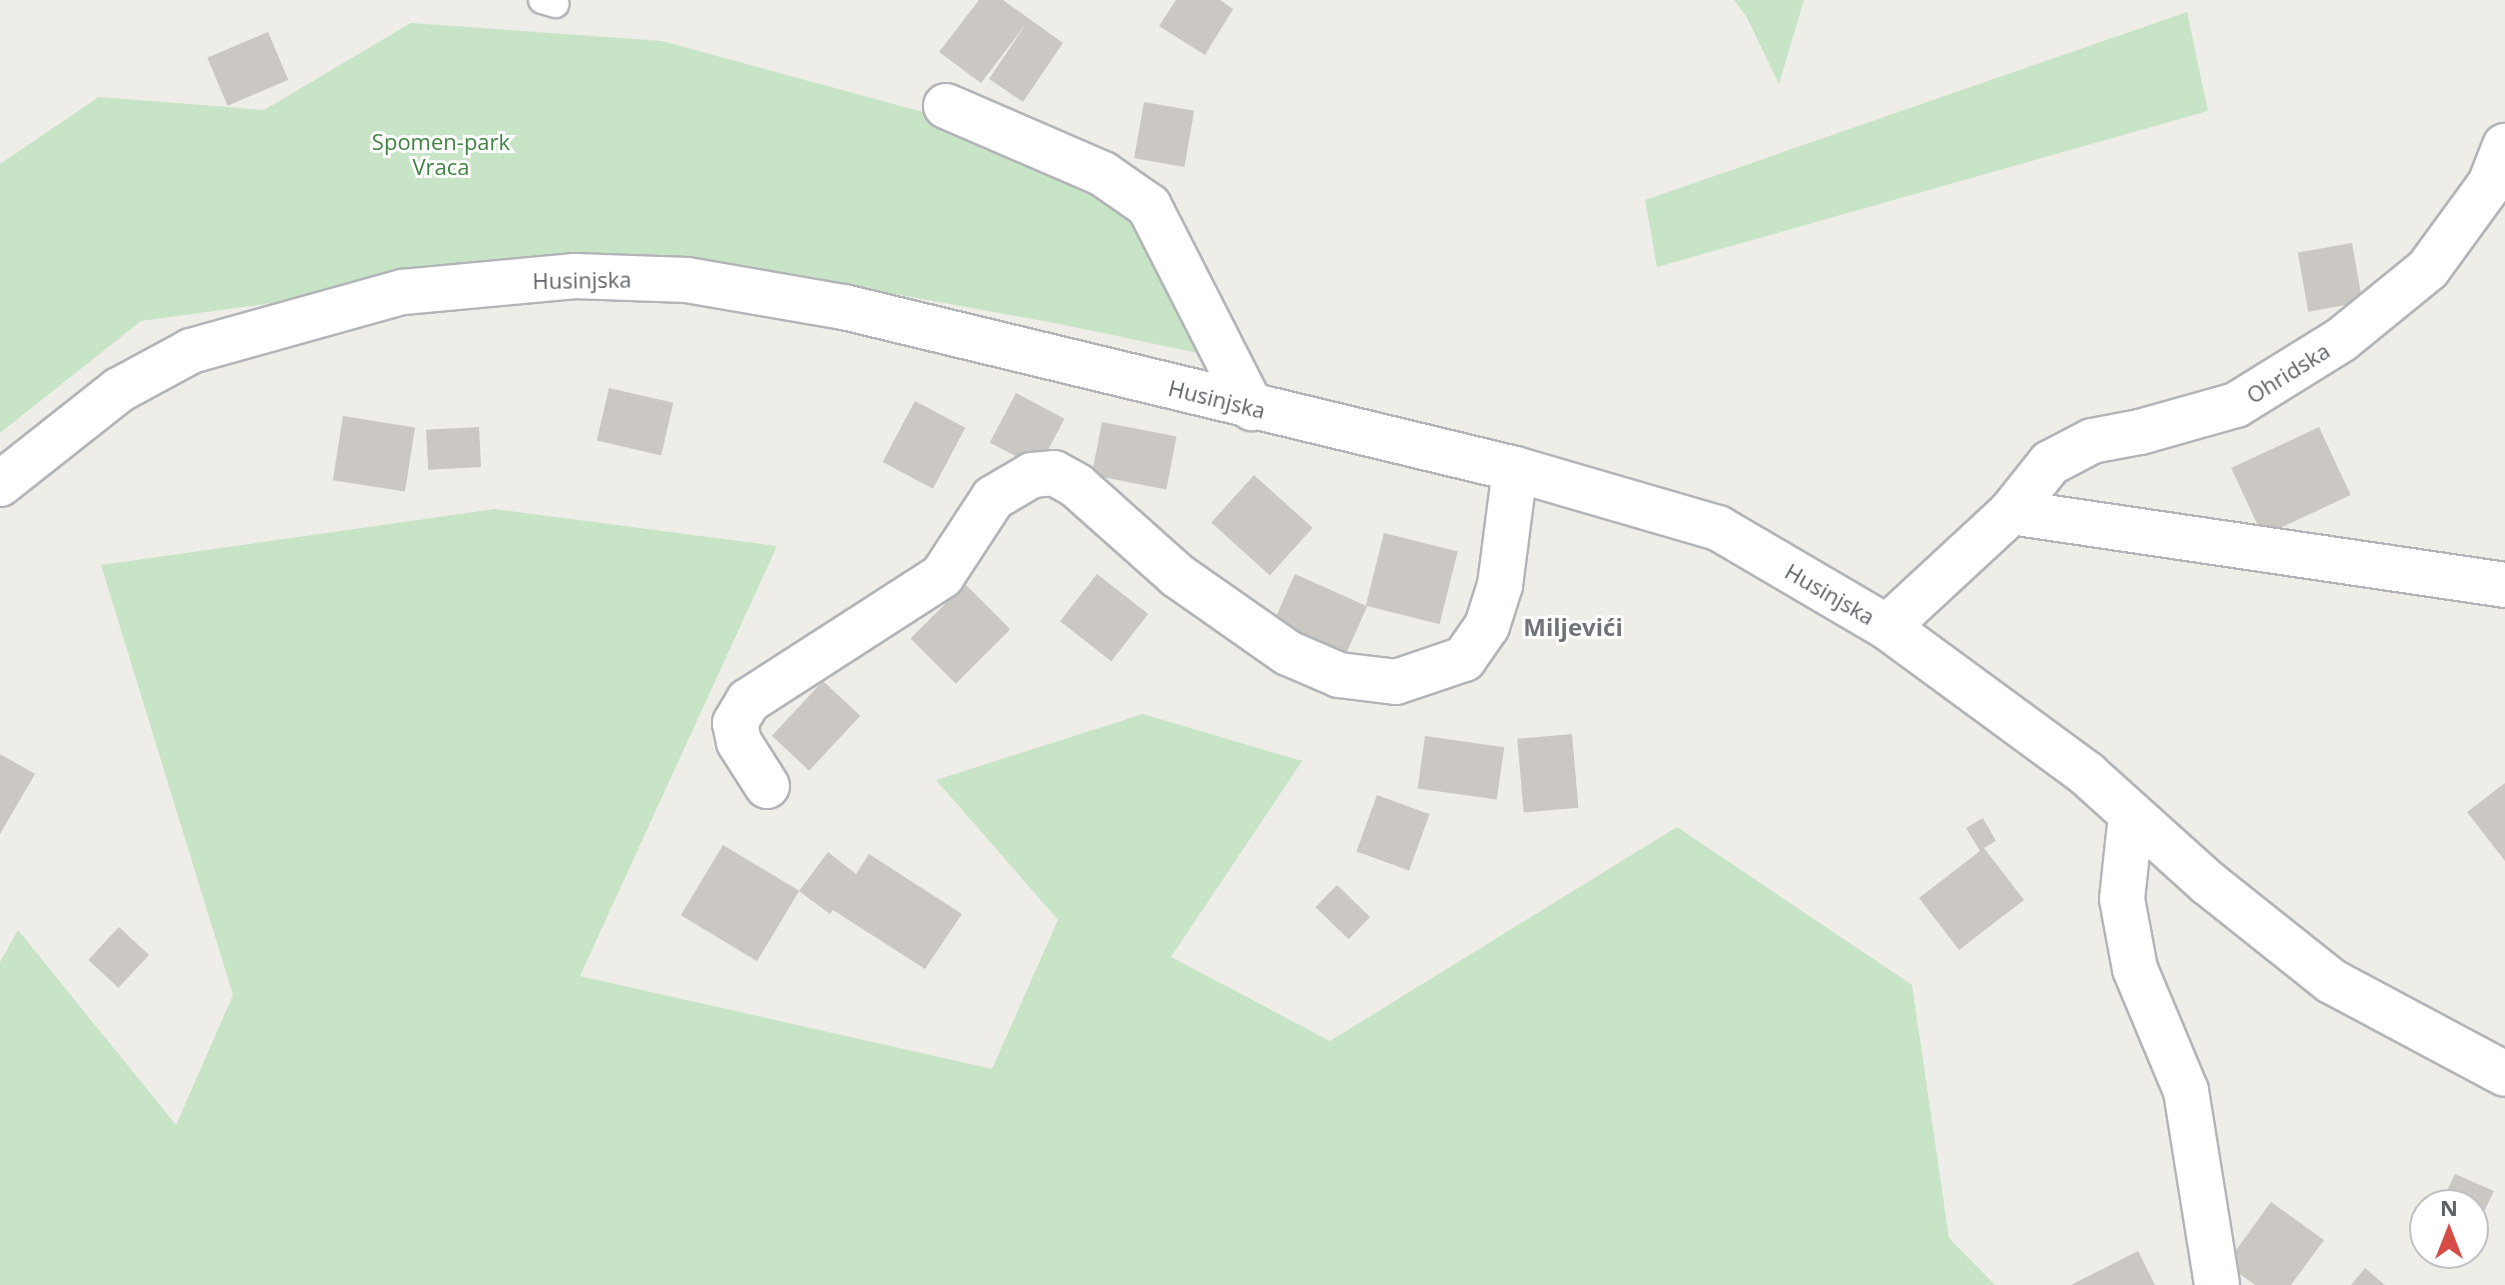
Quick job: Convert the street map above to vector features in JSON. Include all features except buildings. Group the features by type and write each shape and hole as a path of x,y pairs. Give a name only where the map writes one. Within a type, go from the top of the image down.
{"street":[{"path":"946,106 1103,174 1149,206 1252,408"},
{"name":"Ohridska","path":"1887,627 2011,512 2050,463 2092,441 2140,432 2236,405 2341,340 2428,269 2490,184 2505,146"},
{"name":"Husinjska","path":"0,484 119,390 191,351 403,292 575,276 687,280 778,293 1515,469 1718,528 1887,627 2087,774 2208,883 2331,981 2505,1074"},
{"path":"767,786 739,742 735,723 748,701 942,576 993,498 1032,475 1054,473 1077,486 1178,576 1288,653 1339,675 1396,682 1464,659 1487,626 1500,585 1515,469"},
{"path":"2011,512 2505,585"},
{"path":"2131,815 2122,899 2135,969 2186,1091 2217,1285"}],"green space":[{"path":"1734,0 1804,0 1779,84 1746,16"},
{"path":"2187,12 2208,111 1657,267 1645,200"},
{"name":"Spomen-park Vraca","path":"411,23 662,41 956,121 1126,200 1212,356 1060,324 684,256 359,291 141,321 0,433 0,164 99,97 264,110"},
{"path":"495,509 777,546 580,976 992,1069 1058,920 936,780 1143,714 1302,761 1171,957 1330,1041 1677,827 1912,985 1949,1238 1995,1285 0,1285 0,962 18,930 176,1125 233,995 101,565"}],"district":[{"name":"Miljevići","path":"1573,627"}]}
